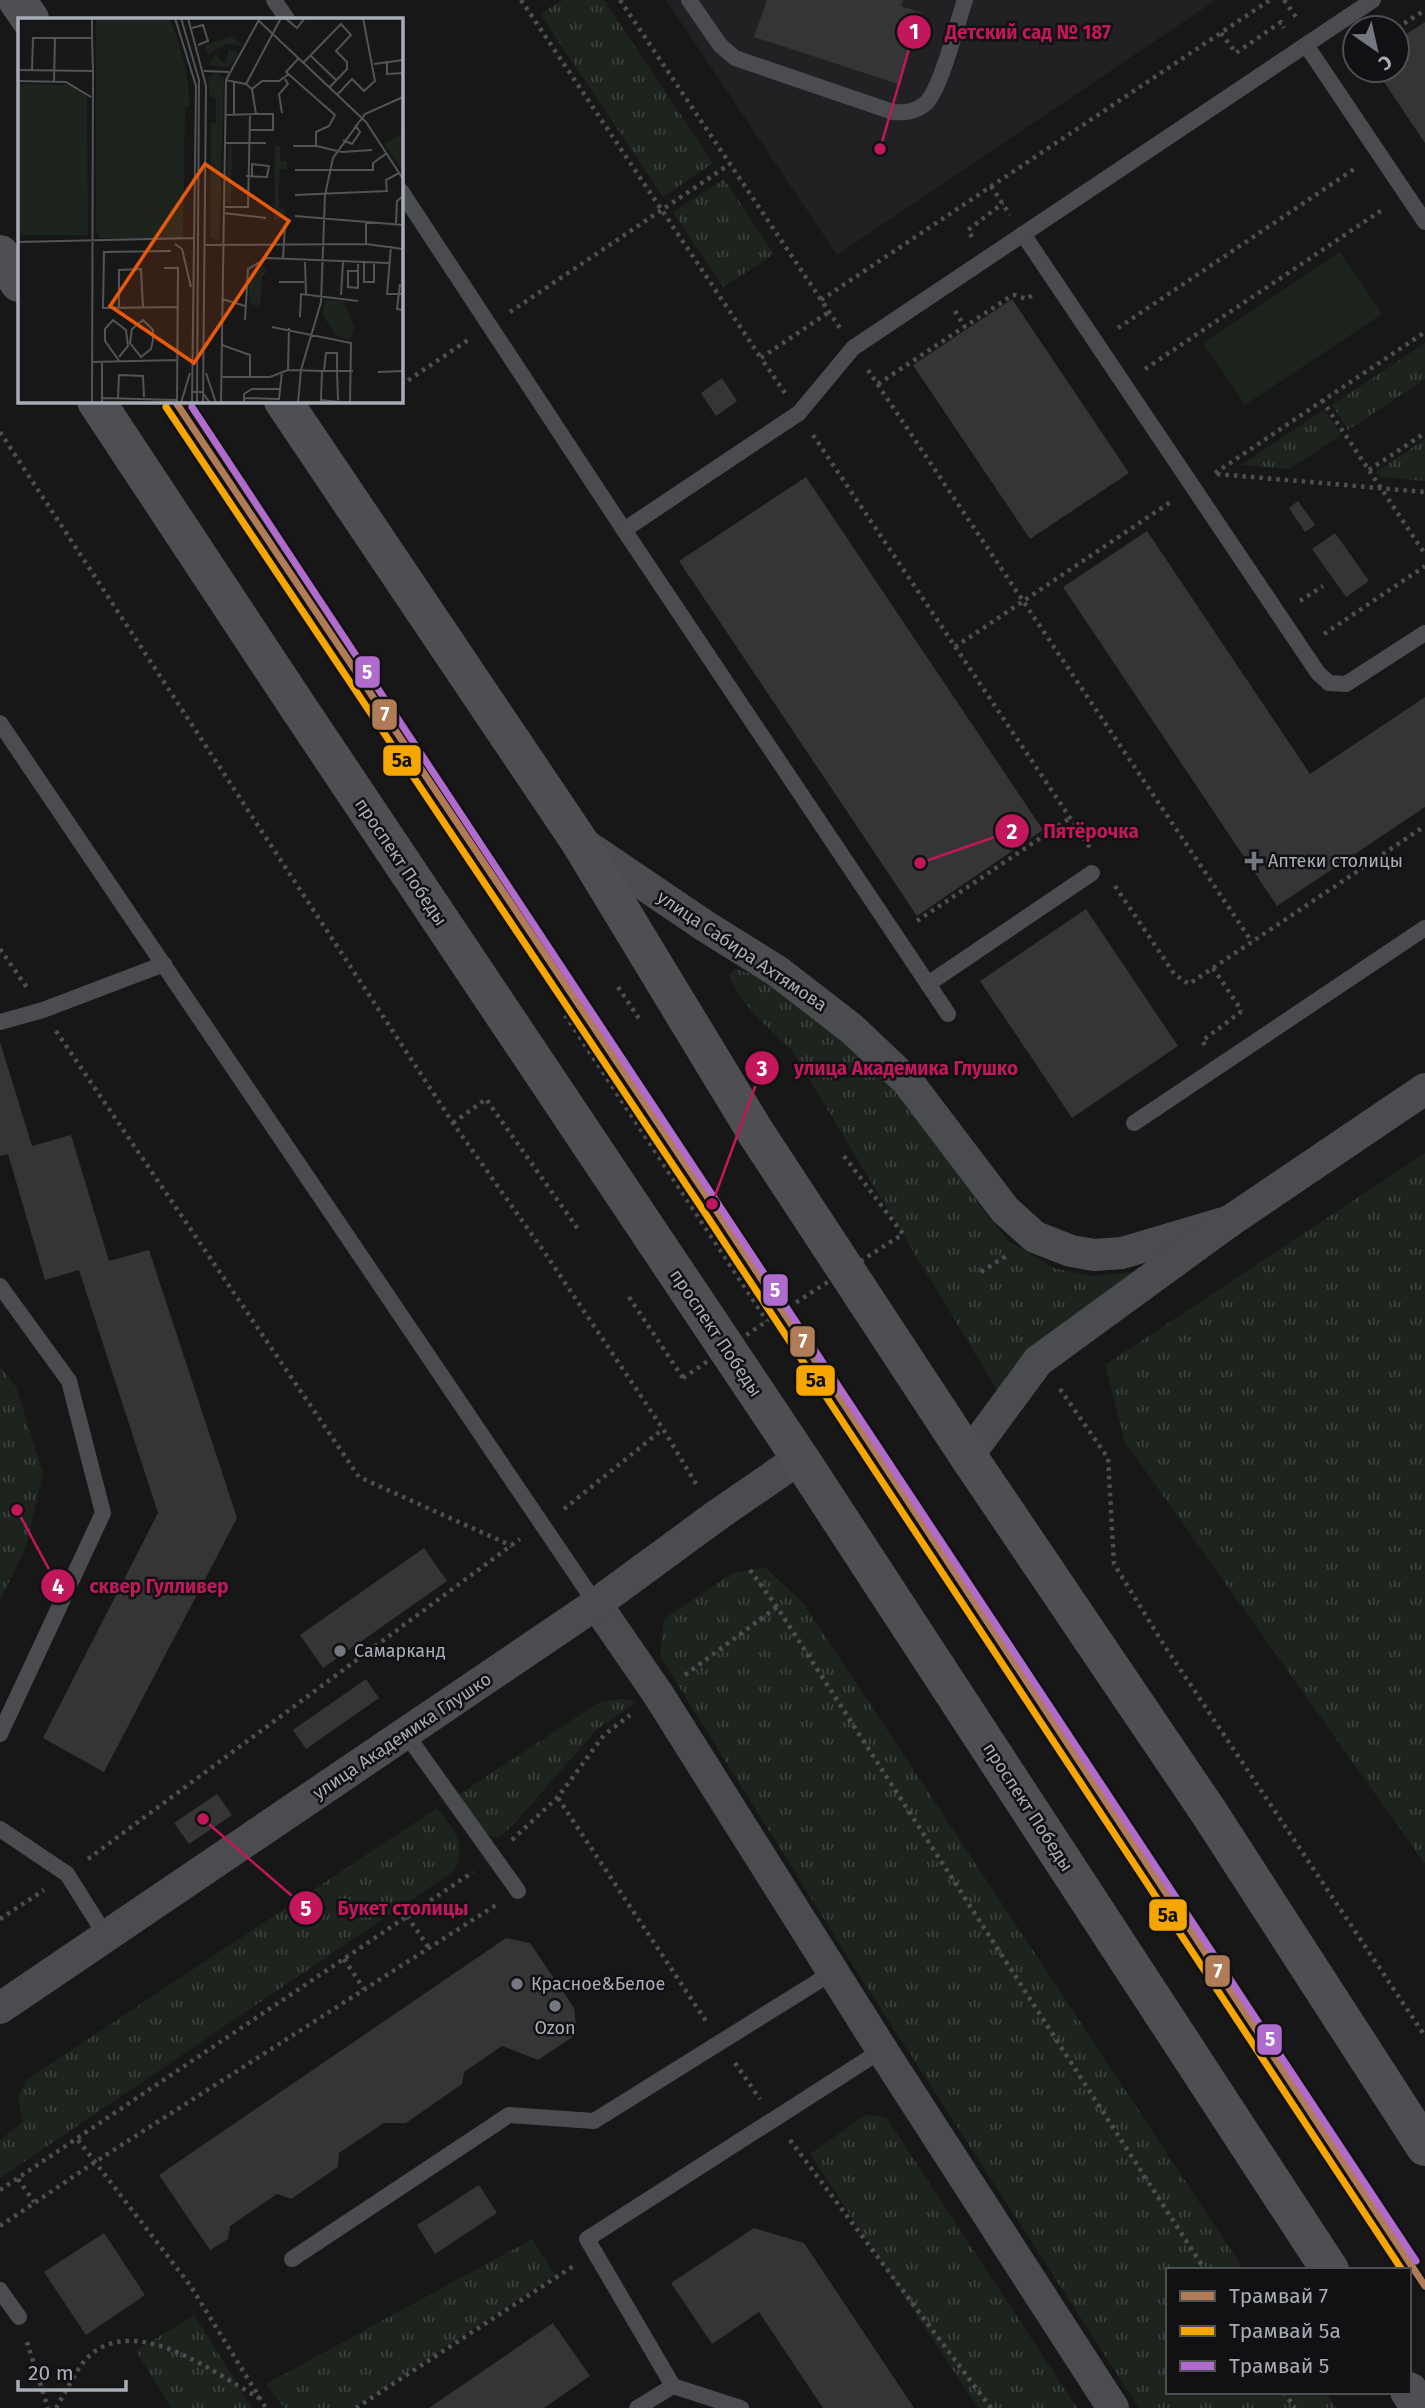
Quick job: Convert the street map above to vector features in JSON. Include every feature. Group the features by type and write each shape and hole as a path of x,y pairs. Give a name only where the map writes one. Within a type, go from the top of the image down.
{"main road":[{"path":"17,0 29,18"},
{"path":"0,254 18,281"},
{"name":"проспект Победы","path":"97,402 800,1458 1329,2268"},
{"path":"285,402 579,841 755,1133 968,1457 1208,1811 1425,2147"}],"street":[{"name":"улица Сабира Ахтямова","path":"579,841 777,971 852,1028 908,1082 1005,1210 1035,1237 1071,1251 1094,1255 1122,1253 1230,1221"},
{"name":"улица Сабира Ахтямова","path":"968,1457 1038,1361 1230,1221 1425,1089"},
{"name":"улица Академика Глушко","path":"0,2008 596,1604 800,1458"},
{"path":"596,1604 658,1694 882,2050 1113,2408"}],"lane":[{"path":"274,0 286,18"},
{"path":"689,0 720,45 744,63 893,112 904,113 923,106 934,92 965,0"},
{"path":"624,530 799,413 853,348 1373,0"},
{"path":"1306,45 1425,222"},
{"path":"402,193 948,1014"},
{"path":"1024,234 1324,680 1337,685 1354,681 1425,633"},
{"path":"0,723 596,1604"},
{"path":"928,984 1092,873"},
{"path":"1134,1123 1425,928"},
{"path":"0,1022 43,1010 164,964"},
{"path":"0,1286 69,1381 103,1513 0,1734"},
{"path":"406,1734 518,1891"},
{"path":"0,1829 68,1874 106,1936"},
{"path":"292,2259 509,2115 594,2121 833,1972"},
{"path":"741,2408 673,2386 587,2239 882,2050"},
{"path":"0,2290 19,2317"},
{"path":"637,2408 673,2386"}],"path":[{"path":"522,0 1096,857"},
{"path":"620,0 1252,942"},
{"path":"821,300 1270,0"},
{"path":"1284,0 1292,11"},
{"path":"1096,343 1378,153"},
{"path":"402,384 730,164"},
{"path":"991,186 1003,204"},
{"path":"1124,384 1406,194"},
{"path":"878,384 1011,296 1026,299 1054,281"},
{"path":"761,358 830,312"},
{"path":"961,321 965,327"},
{"path":"1425,332 1213,474 1425,492"},
{"path":"1322,400 1425,554"},
{"path":"0,432 453,1123 545,1253 663,1429 698,1487"},
{"path":"1369,470 1425,433"},
{"path":"955,647 1193,488"},
{"path":"1301,649 1425,566"},
{"path":"896,936 1070,818"},
{"path":"1110,877 1175,975 1189,984 1425,825"},
{"path":"0,950 359,1476 512,1546"},
{"path":"1213,968 1242,1011"},
{"path":"565,1015 767,1321"},
{"path":"453,1123 486,1099 578,1229"},
{"path":"629,1297 683,1378 903,1234 844,1156"},
{"path":"1060,1389 1108,1458 1114,1564 1164,1645 1425,2036"},
{"path":"564,1509 663,1429"},
{"path":"0,1919 68,1874 526,1534"},
{"path":"750,1570 777,1607 1204,2268"},
{"path":"676,1682 777,1607"},
{"path":"0,2190 495,1857 558,1797 604,1735 632,1713"},
{"path":"0,2225 518,1891"},
{"path":"407,1916 429,1948"},
{"path":"344,1959 364,1989"},
{"path":"78,2140 190,2285 265,2408"},
{"path":"18,2179 34,2202"},
{"path":"356,2408 595,2252"},
{"path":"19,2317 48,2408"},
{"path":"56,2408 87,2358 118,2340 165,2346 260,2399"}],"shaded area":[{"path":"666,0 1216,0 837,255"}],"green space":[{"path":"562,0 604,0 713,163 663,197 540,14"},
{"path":"724,179 774,254 723,287 673,212"},
{"path":"1340,252 1382,314 1245,405 1203,343"},
{"path":"1425,343 1425,379 1348,430 1332,405"},
{"path":"1324,410 1341,435 1289,469 1241,465"},
{"path":"1425,439 1425,481 1380,477 1376,472"},
{"path":"735,969 756,975 861,1046 926,1124 982,1209 1008,1241 1054,1268 1092,1276 1136,1272 1000,1395 791,1049 755,1015 733,985 729,975"},
{"path":"1425,1153 1425,1864 1125,1442 1105,1365"},
{"path":"0,1366 16,1387 43,1473 26,1546 0,1601"},
{"path":"765,1567 804,1604 1243,2268 1166,2268 1166,2394 1326,2394 1336,2408 1139,2408 861,1978 660,1656 664,1619 731,1574"},
{"path":"622,1699 637,1702 596,1730 513,1825 499,1836 493,1837 481,1829 458,1795 598,1703"},
{"path":"437,1808 453,1830 459,1844 460,1852 454,1871 0,2178 0,2140 23,2122 18,2098 26,2080"},
{"path":"865,2115 886,2117 1077,2408 978,2408 810,2154"},
{"path":"532,2239 555,2275 353,2408 284,2408 266,2384"},
{"path":"194,2315 252,2408 171,2408 136,2351"}],"building":[{"path":"767,0 903,0 901,6 922,13 898,84 754,37"},
{"path":"1425,22 1425,143 1385,84 1411,84 1411,31"},
{"path":"1012,299 1129,473 1030,539 913,365"},
{"path":"722,378 737,401 716,416 701,393"},
{"path":"806,477 1043,830 917,916 679,561"},
{"path":"1298,501 1315,525 1305,532 1289,508"},
{"path":"1147,531 1310,774 1425,697 1425,807 1277,906 1063,587"},
{"path":"1335,533 1369,581 1346,597 1312,549"},
{"path":"1086,909 1178,1046 1072,1118 980,981"},
{"path":"0,1042 32,1146 71,1135 109,1261 149,1250 237,1518 104,1772 43,1738 158,1513 79,1270 45,1280 8,1154 0,1156"},
{"path":"424,1548 447,1581 323,1668 300,1635"},
{"path":"366,1679 379,1698 306,1749 293,1730"},
{"path":"217,1794 232,1815 189,1844 174,1823"},
{"path":"506,1938 530,1943 574,2008 577,2034 538,2060 502,2046 464,2072 462,2084 406,2123 384,2123 339,2153 338,2167 291,2199 277,2194 230,2226 228,2239 210,2250 159,2175"},
{"path":"479,2185 497,2213 435,2254 417,2225"},
{"path":"754,2228 804,2243 914,2408 823,2408 759,2312 712,2344 671,2283"},
{"path":"104,2233 145,2295 86,2335 44,2272"},
{"path":"553,2323 590,2376 544,2408 429,2408"}],"tram line":[{"name":"7","path":"176,402 712,1204 1425,2286"},
{"name":"5а","path":"166,407 703,1210 1401,2268"},
{"name":"5","path":"192,407 1416,2261"}],"place":[{"name":"Детский сад № 187","path":"880,149"},
{"name":"Аптеки столицы","path":"1254,861"},
{"name":"Пятёрочка","path":"920,863"},
{"name":"улица Академика Глушко","path":"712,1204"},
{"name":"сквер Гулливер","path":"17,1510"},
{"name":"Самарканд","path":"340,1651"},
{"name":"Букет столицы","path":"203,1819"},
{"name":"Красное&Белое","path":"517,1984"},
{"name":"Ozon","path":"555,2006"}]}
